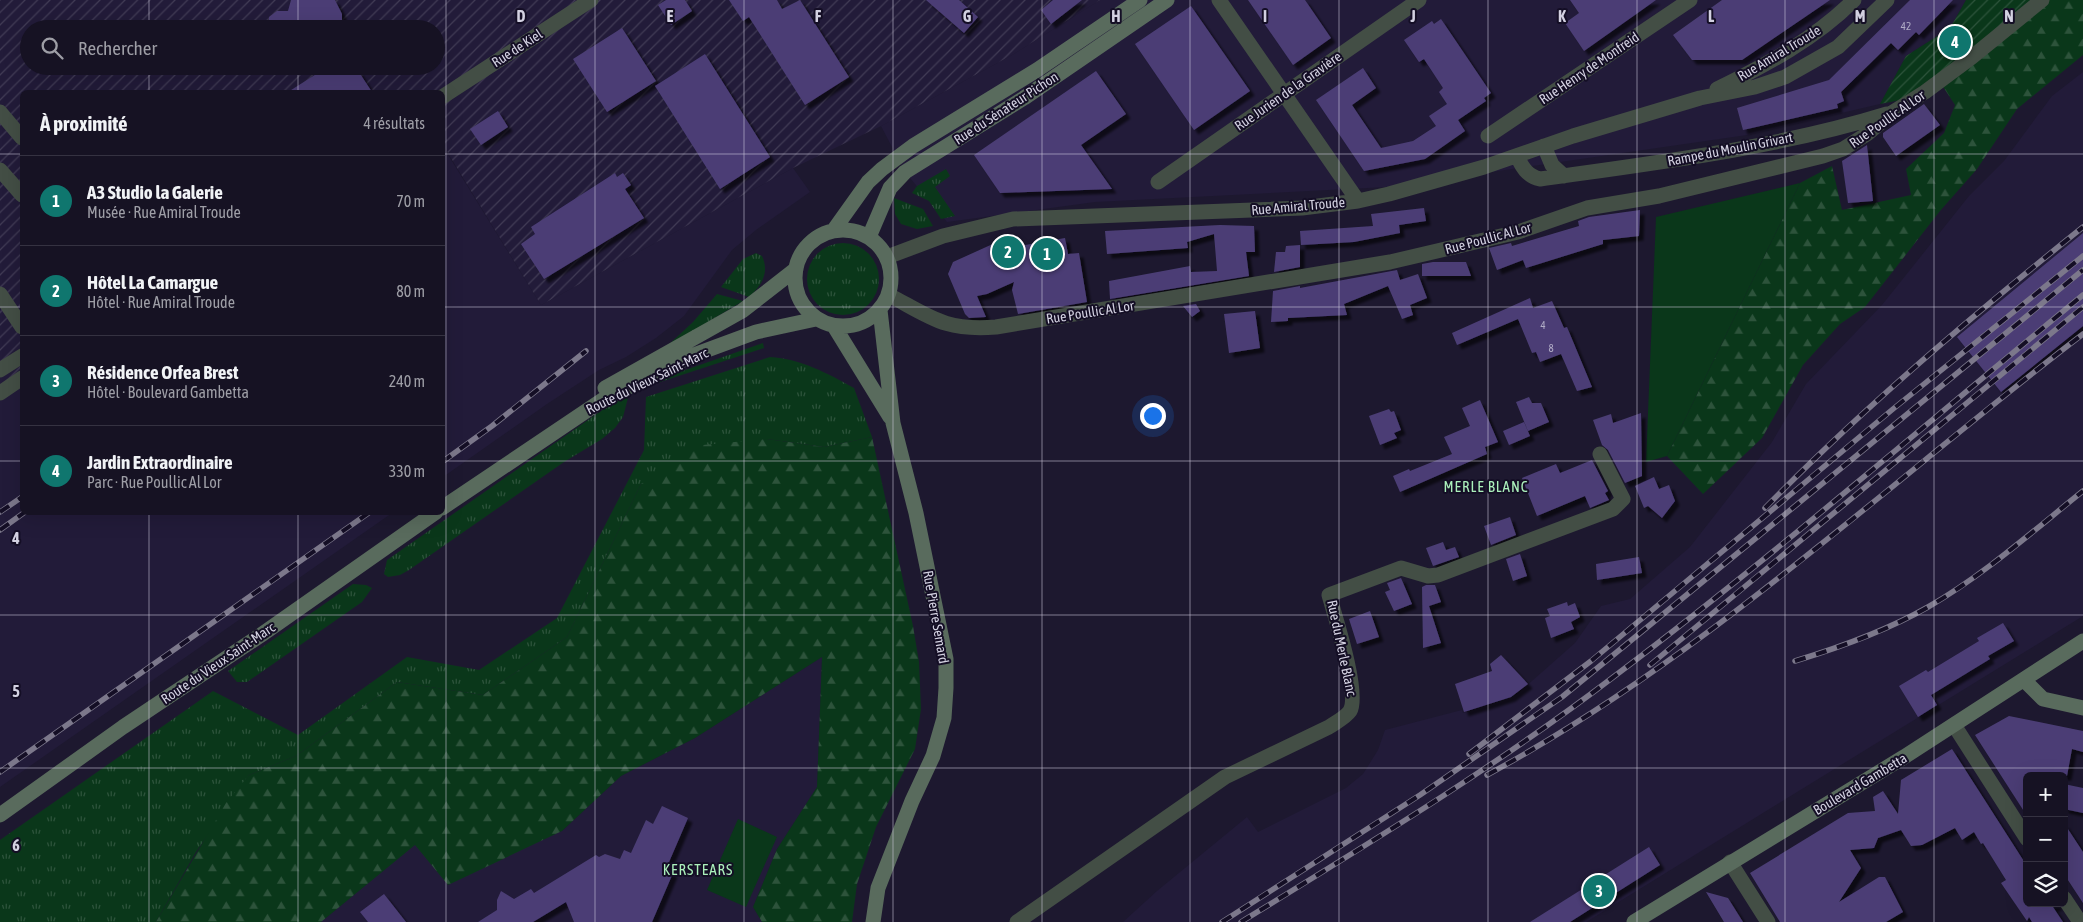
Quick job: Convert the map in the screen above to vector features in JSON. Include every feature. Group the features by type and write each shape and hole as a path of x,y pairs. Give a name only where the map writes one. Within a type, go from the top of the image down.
{"main road":[{"name":"Rue du Sénateur Pichon","path":"833,231 868,182 882,169 913,146 1037,70 1140,0"},
{"name":"Rue du Sénateur Pichon","path":"869,237 890,188 905,172 1024,98 1167,0"},
{"path":"833,231 852,231 869,237 887,257 892,276 889,295 880,310 857,325 834,326 816,319 801,302 796,286 796,269 807,247 814,240 833,231"},
{"name":"Route du Vieux Saint-Marc","path":"445,495 600,390 742,311 796,269"},
{"name":"Rue Pierre Semard","path":"873,922 878,888 912,801 933,756 944,718 946,688 946,659 916,513 893,423 880,310"},
{"name":"Route du Vieux Saint-Marc","path":"445,506 604,399 692,356 756,332 816,319"},
{"name":"Rue Pierre Semard","path":"834,326 893,423"},
{"name":"Route du Vieux Saint-Marc","path":"0,805 416,515"},
{"name":"Route du Vieux Saint-Marc","path":"0,815 122,727 261,635 432,515"},
{"name":"Boulevard Gambetta","path":"1634,922 1863,782 2083,641"},
{"path":"2024,680 2043,699 2083,708"}],"street":[{"name":"Rue de Kiel","path":"445,95 591,0"},
{"path":"1218,0 1358,201"},
{"name":"Rue Jurien de la Gravière","path":"1158,182 1419,0"},
{"name":"Rue Amiral Troude","path":"1700,98 1777,58 1837,17 1854,0"},
{"name":"Rue Amiral Troude","path":"887,257 943,236 1013,219 1302,208 1358,201 1441,180 1700,98 1755,87 1785,77 1838,47 1887,0"},
{"name":"Rue Poullic Al Lor","path":"889,295 937,321 952,326 969,329 996,327 1390,262 1518,232 1587,208 1659,196 1823,156 1843,149 1867,134 1893,112 1925,92 2042,0"},
{"name":"Rue Henry de Monfreid","path":"1488,136 1688,1"},
{"path":"0,112 20,136"},
{"name":"Rampe du Moulin Grivart","path":"1517,156 1521,166 1532,178 1540,179 1694,157 1831,128 1893,112"},
{"path":"1823,156 1832,146 1831,128"},
{"path":"1544,146 1552,165 1564,176"},
{"path":"0,170 20,193"},
{"path":"0,294 20,325"},
{"path":"0,370 20,357"},
{"path":"0,393 20,379"},
{"name":"Rue du Merle Blanc","path":"1017,922 1225,777 1329,727 1344,717 1350,710 1354,700 1353,689 1329,595 1389,570 1402,568 1428,576 1438,575 1613,509 1623,499 1600,454"},
{"path":"1954,725 2023,833"},
{"path":"1730,862 1768,922"},
{"path":"2068,904 2080,922"}],"shaded area":[{"path":"0,0 1100,0 1012,55 881,126 793,168 541,305 445,148 445,90 20,90 20,384 0,398"},
{"path":"1100,0 1966,0 1950,28 1906,56 1880,104 1747,135 1387,187 1095,202 947,222 905,172 881,126 1012,55"},
{"path":"2083,72 2083,616 1586,922 1123,922 1157,891 1247,817 1258,832 1346,788 1363,774 1378,750 1385,730 1462,710 1463,713 1516,695 1575,643 1601,606 1630,599 1690,547 1772,442 1806,384 1882,305 1969,196 2004,161 2052,96"},
{"path":"445,150 541,305 793,168 810,192 756,230 732,250 684,316 656,338 626,357 599,370 445,476"},
{"path":"20,384 20,515 389,515 0,787 0,398"},
{"path":"822,657 817,787 777,849 753,907 762,922 321,922 415,844 562,831 621,776 695,738"}],"green space":[{"path":"1966,0 2033,0 1936,76 1901,100 1880,104 1906,56 1950,28"},
{"path":"2033,0 2083,0 2083,55 2017,109 1977,169 1940,211 1865,307 1840,324 1803,365 1762,438 1703,494 1667,456 1800,183 1832,166 1842,210 1911,195 1906,169 1944,133 1955,105 1936,76"},
{"path":"946,169 950,176 935,187 955,216 941,219 929,201 912,193 917,186"},
{"path":"1800,183 1667,456 1646,462 1656,217"},
{"path":"894,198 923,209 933,226 917,229 901,224 895,214"},
{"path":"843,243 863,249 873,259 879,279 873,299 863,309 843,315 823,309 813,299 807,279 813,259 823,249"},
{"path":"756,253 762,256 765,274 760,284 749,297 721,287 743,259"},
{"path":"717,294 743,301 666,347 693,322"},
{"path":"763,343 764,348 642,388 648,383"},
{"path":"770,357 803,364 824,372 854,388 872,437 824,447 767,439 641,484 567,637 483,695 397,682 296,756 249,775 196,852 156,922 0,922 0,840 213,691 298,735 407,657 479,670 557,618 644,450 646,397"},
{"path":"629,394 623,417 615,428 602,439 564,462 409,570 400,575 388,577 384,574 387,560 621,397"},
{"path":"872,437 913,626 919,662 921,709 915,749 876,827 857,884 852,922 762,922 753,907 777,849 817,787 822,657 695,738 621,776 562,831 448,885 415,845 321,922 156,922 226,803 249,775 296,756 397,682 483,695 567,637 641,484 692,446 767,439 824,447"},
{"path":"353,584 366,585 372,588 362,602 247,682 237,682 228,671"},
{"path":"738,819 777,837 746,907 707,890"}],"building":[{"path":"291,0 335,0 342,14 342,20 269,20 269,17 277,11 288,11"},
{"path":"666,0 685,0 692,11 671,25 658,5"},
{"path":"729,0 777,0 782,9 800,0 849,77 805,105 749,17 743,21"},
{"path":"926,0 959,0 978,17 964,33"},
{"path":"1053,0 1082,0 1051,24 1041,10"},
{"path":"1248,0 1305,0 1331,38 1293,65"},
{"path":"1570,0 1656,0 1584,51 1565,23 1579,13"},
{"path":"1722,0 1830,0 1742,60 1692,60 1673,35"},
{"path":"1910,0 1953,0 1919,35 1916,32 1898,50 1891,43 1841,92 1844,101 1837,104 1838,108 1743,130 1737,108 1829,80"},
{"path":"1191,6 1250,91 1194,130 1135,44"},
{"path":"1441,19 1491,93 1484,98 1486,101 1458,120 1465,131 1425,159 1364,171 1316,100 1363,68 1376,88 1352,105 1381,148 1413,141 1436,126 1429,116 1447,104 1439,92 1443,88 1424,59 1419,62 1404,40 1432,21 1434,24"},
{"path":"622,28 656,81 607,112 573,59"},
{"path":"705,54 770,157 720,189 655,86"},
{"path":"1096,71 1126,114 1081,145 1112,189 1000,193 974,155"},
{"path":"315,75 361,75 371,90 291,90"},
{"path":"1924,104 1940,125 1896,156 1883,137 1883,133"},
{"path":"498,111 508,127 481,145 470,129"},
{"path":"1867,145 1873,201 1848,203 1842,161"},
{"path":"615,173 617,177 623,173 631,185 625,189 644,218 544,279 521,244 535,234 531,227"},
{"path":"1424,208 1426,221 1399,225 1400,233 1354,242 1301,245 1300,231 1373,226 1371,214"},
{"path":"1640,210 1639,236 1603,240 1603,244 1526,268 1523,260 1497,270 1489,248 1511,243 1512,246 1579,226 1578,221 1589,217"},
{"path":"1220,225 1254,226 1255,252 1246,252 1249,276 1110,299 1109,281 1190,266 1191,272 1217,271 1214,234 1187,242 1188,248 1107,254 1105,231"},
{"path":"2083,233 2083,326 2001,392 1957,337"},
{"path":"1012,238 1014,247 1065,238 1068,254 1079,253 1087,302 1018,314 1012,290 1014,282 987,294 977,296 986,317 969,318 965,314 948,274 953,262 995,243"},
{"path":"1300,245 1300,267 1274,272 1276,252 1285,252 1286,246"},
{"path":"1466,262 1471,276 1422,276 1422,264"},
{"path":"1397,270 1400,280 1418,274 1427,298 1410,305 1413,315 1402,319 1388,286 1344,304 1347,315 1288,318 1288,321 1271,322 1273,291 1300,286 1300,288"},
{"path":"1530,298 1533,308 1552,301 1564,328 1567,327 1592,387 1577,391 1561,354 1540,362 1536,352 1532,353 1518,319 1457,345 1452,333"},
{"path":"1196,304 1200,311 1192,317 1183,306"},
{"path":"1255,311 1260,348 1229,353 1224,314"},
{"path":"1529,397 1532,403 1541,403 1549,422 1528,431 1516,402"},
{"path":"1480,400 1498,442 1485,447 1487,454 1400,492 1393,476 1452,454 1444,437 1470,426 1462,408"},
{"path":"1389,409 1391,412 1394,411 1401,430 1394,433 1397,438 1380,445 1369,416"},
{"path":"1641,413 1642,476 1625,483 1608,450 1602,445 1593,420 1611,414 1613,423"},
{"path":"1524,422 1530,436 1509,445 1503,431"},
{"path":"1592,460 1608,491 1605,493 1609,500 1590,508 1585,496 1537,516 1522,478 1556,464 1560,473"},
{"path":"1654,477 1659,489 1669,485 1675,501 1662,518 1648,506 1644,508 1635,486"},
{"path":"1510,517 1516,535 1491,545 1484,526"},
{"path":"1443,542 1446,550 1455,547 1459,557 1433,566 1426,548"},
{"path":"1520,554 1527,576 1513,581 1506,559"},
{"path":"1639,557 1642,573 1597,580 1596,564"},
{"path":"1401,578 1412,604 1394,611 1385,592 1390,590 1387,583"},
{"path":"1435,585 1441,602 1429,606 1441,643 1423,648 1422,587"},
{"path":"1567,602 1568,606 1575,603 1580,617 1571,622 1574,629 1551,638 1545,618 1550,616 1547,609"},
{"path":"1370,611 1379,637 1357,644 1349,619"},
{"path":"2003,623 2014,641 1988,656 1990,659 1931,695 1937,705 1918,717 1899,686 1926,670 1928,672 1979,641 1977,638"},
{"path":"1501,655 1528,684 1511,697 1464,712 1455,684 1492,671 1490,664"},
{"path":"2009,716 2083,731 2083,752 2072,749 2068,772 2023,772 2023,810 1975,735"},
{"path":"1952,749 2023,860 2023,907 2053,907 2063,922 2032,922 2029,917 2027,921 2001,883 2006,880 1983,843 1981,844 1974,832 1962,840 1955,828 1922,845 1911,846 1901,830 1878,838 1874,848 1850,850 1861,868 1839,902 1879,877 1885,877 1903,912 1886,922 1780,922 1750,873 1848,813 1875,811 1873,797 1883,791 1898,814 1901,780"},
{"path":"2068,785 2083,788 2083,813 2068,810"},
{"path":"662,806 688,818 666,869 673,873 652,922 574,922 566,902 533,922 478,922 497,910 497,900 501,891 514,899 531,889 534,893 596,855 599,857 605,854 620,859 624,850 631,853 646,820 653,824"},
{"path":"2068,829 2083,852 2083,903 2068,880"},
{"path":"1649,847 1660,865 1570,922 1530,922"},
{"path":"1706,892 1728,898 1743,922 1724,922"},
{"path":"384,894 406,922 368,922 360,912"}],"railway":[{"path":"1765,508 1880,398 2001,294 2083,227"},
{"path":"1469,754 1591,661 1893,409 2083,256"},
{"path":"1222,922 1420,795 1562,697 2083,270"},
{"path":"1241,922 1479,773 1571,709 1735,582 2083,295"},
{"path":"1650,665 2083,307"},
{"path":"1487,775 1567,728 1645,677 1720,623 2083,334"},
{"path":"445,460 492,426 586,351"},
{"path":"1795,661 1863,638 1896,624 1928,607 1988,567 2083,491"},
{"path":"0,512 20,498"},
{"path":"0,530 21,515"},
{"path":"0,772 366,515"}],"place":[{"name":"Jardin Extraordinaire","path":"1955,42"},
{"name":"Hôtel La Camargue","path":"1008,252"},
{"name":"A3 Studio la Galerie","path":"1047,254"},
{"name":"Résidence Orfea Brest","path":"1599,891"}],"district":[{"name":"MERLE BLANC","path":"1486,487"},
{"name":"KERSTEARS","path":"698,870"}]}
